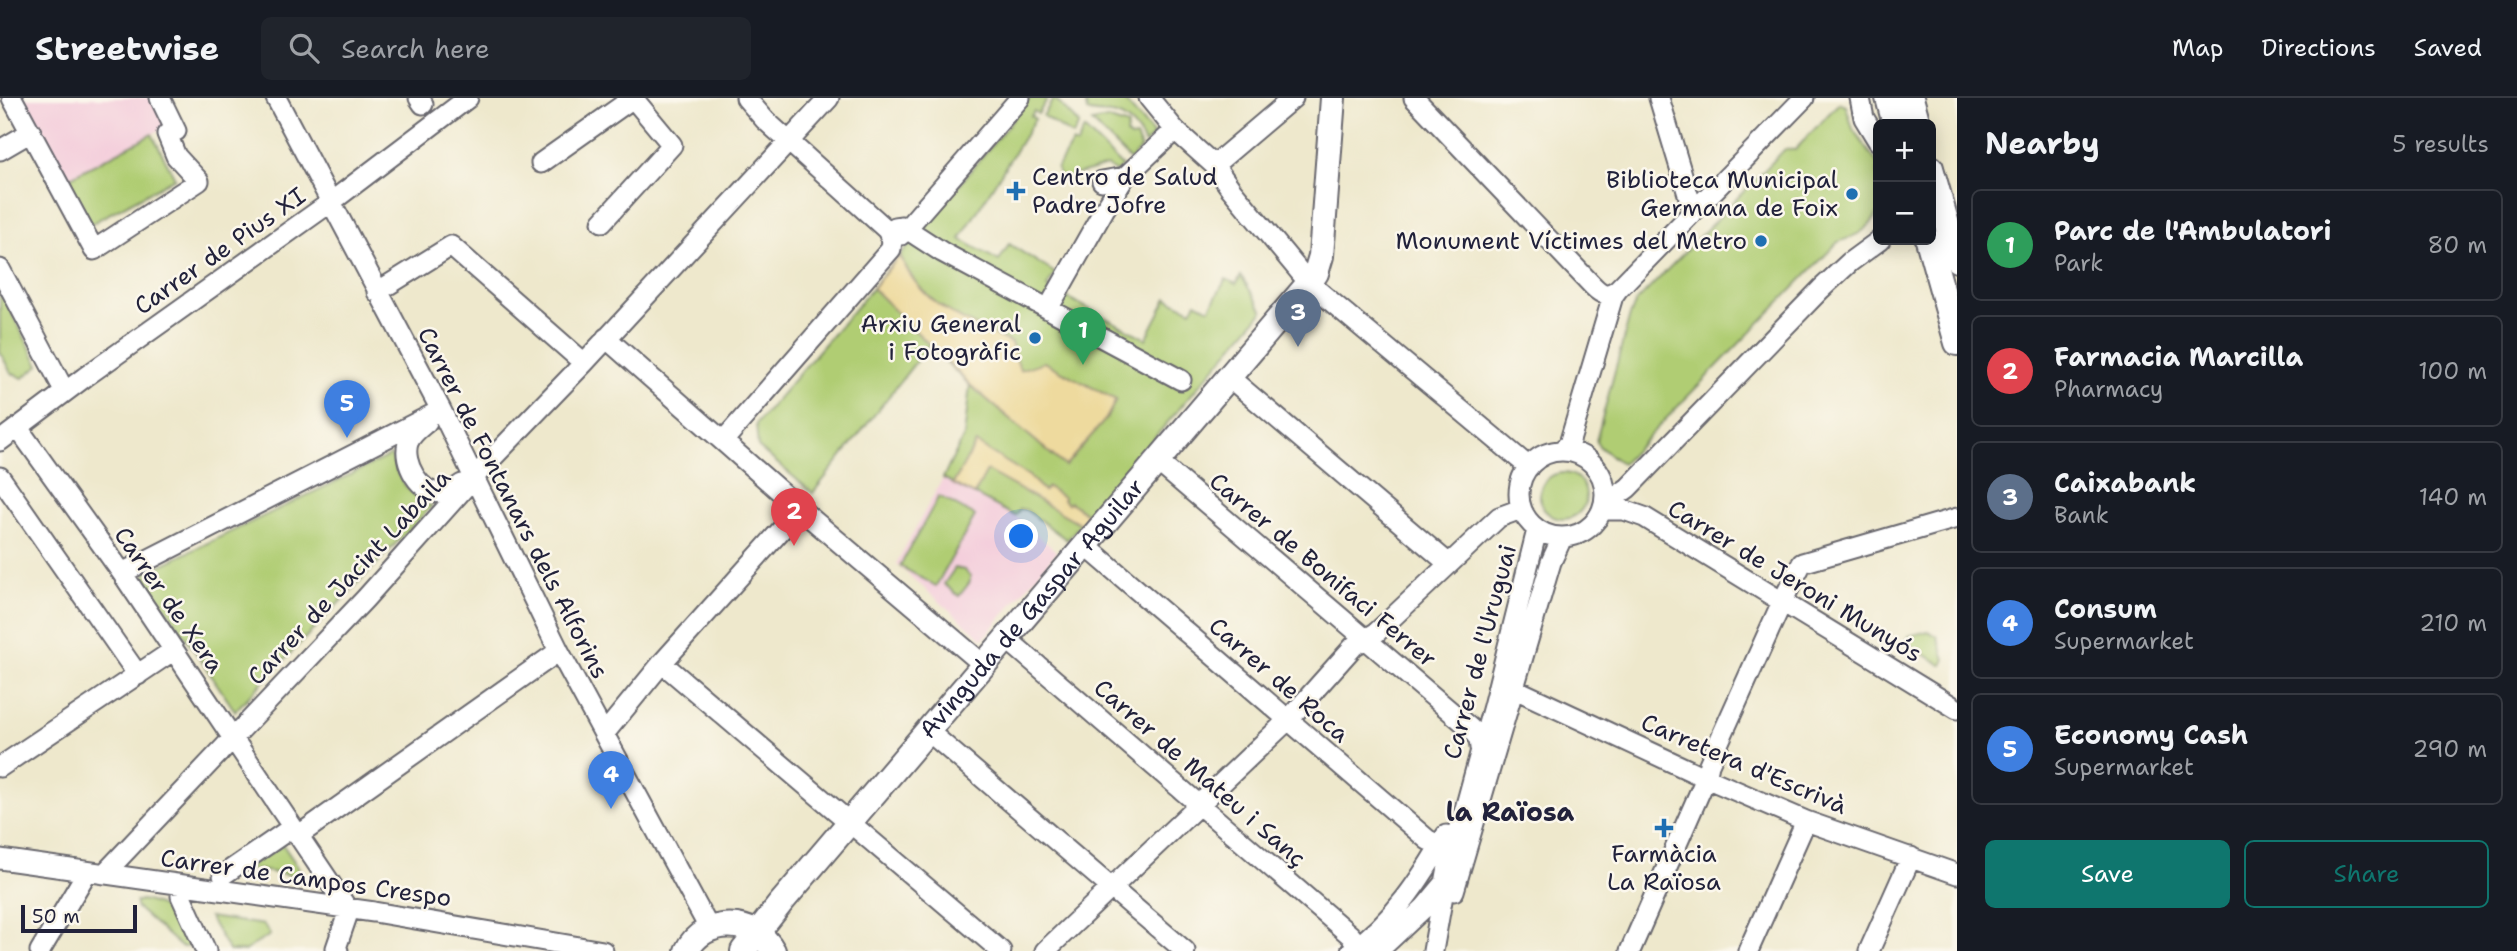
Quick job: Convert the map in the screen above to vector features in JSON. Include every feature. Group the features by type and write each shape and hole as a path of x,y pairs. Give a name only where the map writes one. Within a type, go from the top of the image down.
{"main road":[{"name":"Avinguda de Gaspar Aguilar","path":"709,928 738,926 758,945 850,822 1309,283 1316,273 1321,256 1334,98"},
{"path":"1888,98 1894,119"},
{"path":"1911,98 1917,119"},
{"path":"1936,195 1957,260"},
{"path":"1929,245 1957,342"},
{"path":"687,951 694,939 709,928"}],"street":[{"path":"12,98 94,250 199,181 176,156 167,134 176,131 160,98"},
{"name":"Carrer de Fontanars dels Alforins","path":"276,98 475,476 559,651 709,928"},
{"name":"Carrer de Pius XI","path":"0,441 331,202 468,98"},
{"path":"541,163 633,98 672,145 602,222"},
{"path":"746,98 789,141 897,234 942,252 1181,380"},
{"name":"Carrer de Jacint Labaila","path":"40,951 96,873 233,737 365,599 475,476 584,363 829,98"},
{"path":"724,440 891,249 897,234 1020,98"},
{"path":"1149,98 1175,130 1214,165 1309,283 1529,467"},
{"path":"1214,165 1293,98"},
{"path":"1415,98 1593,286 1604,295 1615,294"},
{"path":"1659,98 1693,211"},
{"path":"1561,451 1569,444 1615,294 1804,98"},
{"path":"1860,98 1864,118 1873,133"},
{"path":"1048,309 1125,177 1175,130"},
{"path":"0,150 31,132"},
{"path":"1102,181 1125,177"},
{"path":"1604,508 1604,483 1594,465 1584,457 1561,451 1544,455 1529,467 1522,477 1519,489 1521,509 1537,530 1562,538 1584,531 1593,525 1604,508 1621,494 1828,282 1873,245"},
{"path":"377,292 452,246 584,363"},
{"path":"0,269 65,392"},
{"path":"1594,404 1613,345 1615,294"},
{"path":"606,338 800,509 984,665"},
{"path":"1230,377 1449,564"},
{"path":"1657,441 1699,398 1729,384"},
{"path":"441,410 411,437 407,445 408,463 420,483 433,492 451,492 475,476"},
{"path":"122,572 441,410"},
{"name":"Carrer de Xera","path":"18,428 122,572 233,737 291,834 347,908"},
{"name":"Carrer de Bonifaci Ferrer","path":"1158,462 1470,728 1479,739 1480,748"},
{"path":"0,477 138,675"},
{"name":"Carrer de Jeroni Munyós","path":"1604,483 1621,494 1644,517"},
{"name":"Carrer de Jeroni Munyós","path":"1604,508 1624,510 1644,517 1957,709"},
{"path":"604,734 662,663 800,509"},
{"path":"1045,951 1288,720 1354,646 1377,632 1499,517 1521,509"},
{"path":"1630,951 1706,778 1709,764 1802,563 1957,518"},
{"name":"Carrer de l'Uruguai","path":"1434,951 1451,850 1521,601 1537,530"},
{"name":"Carrer de l'Uruguai","path":"1434,951 1515,689 1551,562 1562,538"},
{"name":"Carrer de Roca","path":"1086,546 1428,840 1437,844 1442,842"},
{"name":"Carrer de Mateu i Sanç","path":"1007,639 1350,935 1356,942 1354,949"},
{"path":"0,767 174,650"},
{"path":"223,875 291,834 559,651"},
{"path":"662,663 1001,951"},
{"name":"Carretera d'Escrivà","path":"1515,689 1706,778 1806,821 1957,874"},
{"path":"929,731 1185,951"},
{"path":"1354,949 1398,908 1442,842 1466,797"},
{"path":"1748,951 1806,821"},
{"path":"1378,951 1402,930 1465,855"},
{"path":"1869,951 1910,857"},
{"name":"Carrer de Campos Crespo","path":"0,859 347,908 524,944 603,951"},
{"path":"181,896 206,951"},
{"path":"338,951 336,948 347,916 347,908"},
{"path":"1402,930 1411,927 1418,929 1431,942 1434,951"}],"shaded area":[{"path":"19,98 153,98 167,126 152,134 175,178 87,226"},
{"path":"943,478 1015,516 1057,552 983,639 896,564"}],"green space":[{"path":"1030,98 1048,98 1038,114 1034,111 1031,116 1035,119 960,239 999,261 1009,244 1055,273 1047,287 1146,339 1167,298 1191,310 1196,302 1209,309 1226,279 1236,284 1241,276 1263,311 1067,540 1026,510 1020,509 1015,516 943,478 964,436 970,385 929,345 813,493 758,447 756,424 929,222"},
{"path":"1085,98 1122,98 1154,135 1145,144 1136,129 1123,118 1087,111"},
{"path":"1053,100 1079,124 1073,136 1043,116"},
{"path":"1839,103 1846,106 1853,129 1873,157 1873,220 1862,232 1838,242 1622,464 1596,441 1630,315 1636,302 1785,149 1795,150"},
{"path":"1107,119 1128,126 1126,134 1130,138 1136,137 1141,148 1130,160 1092,122"},
{"path":"1084,129 1122,166 1116,172 1107,166 1061,179 1057,168 1072,143 1077,145"},
{"path":"152,134 175,178 87,226 63,181"},
{"path":"0,291 39,365 23,378 11,373 0,352"},
{"path":"391,455 405,486 432,506 235,711 143,574"},
{"path":"1563,473 1579,480 1586,496 1579,512 1563,519 1547,512 1540,496 1547,480"},
{"path":"939,496 975,516 936,586 900,566"},
{"path":"955,568 964,570 970,576 970,582 959,596 944,584"},
{"path":"1928,631 1937,636 1945,659 1942,665 1906,643 1909,636"},
{"path":"283,845 302,873 301,877 246,868"},
{"path":"141,900 159,905 170,913 189,947 181,947 136,907 136,902"},
{"path":"209,917 264,925 270,935 244,951 229,951"}],"sand":[{"path":"900,255 909,273 932,300 961,319 1011,343 1020,370 1044,362 1116,400 1106,419 1065,466 970,385 872,288"},
{"path":"976,443 1029,476 1044,491 1048,487 1068,504 1070,502 1088,515 1081,524 987,471 974,495 953,484"}],"place":[{"name":"Centro de Salud Padre Jofre","path":"1016,191"},
{"name":"Biblioteca Municipal Germana de Foix","path":"1852,194"},
{"name":"Monument Víctimes del Metro","path":"1761,241"},
{"name":"Arxiu General i Fotogràfic","path":"1035,338"},
{"name":"Caixabank","path":"1298,347"},
{"name":"Parc de l'Ambulatori","path":"1083,365"},
{"name":"Economy Cash","path":"347,438"},
{"name":"Farmacia Marcilla","path":"794,546"},
{"name":"Consum","path":"611,809"},
{"name":"Farmàcia La Raïosa","path":"1664,828"}],"district":[{"name":"la Raïosa","path":"1510,811"}]}
